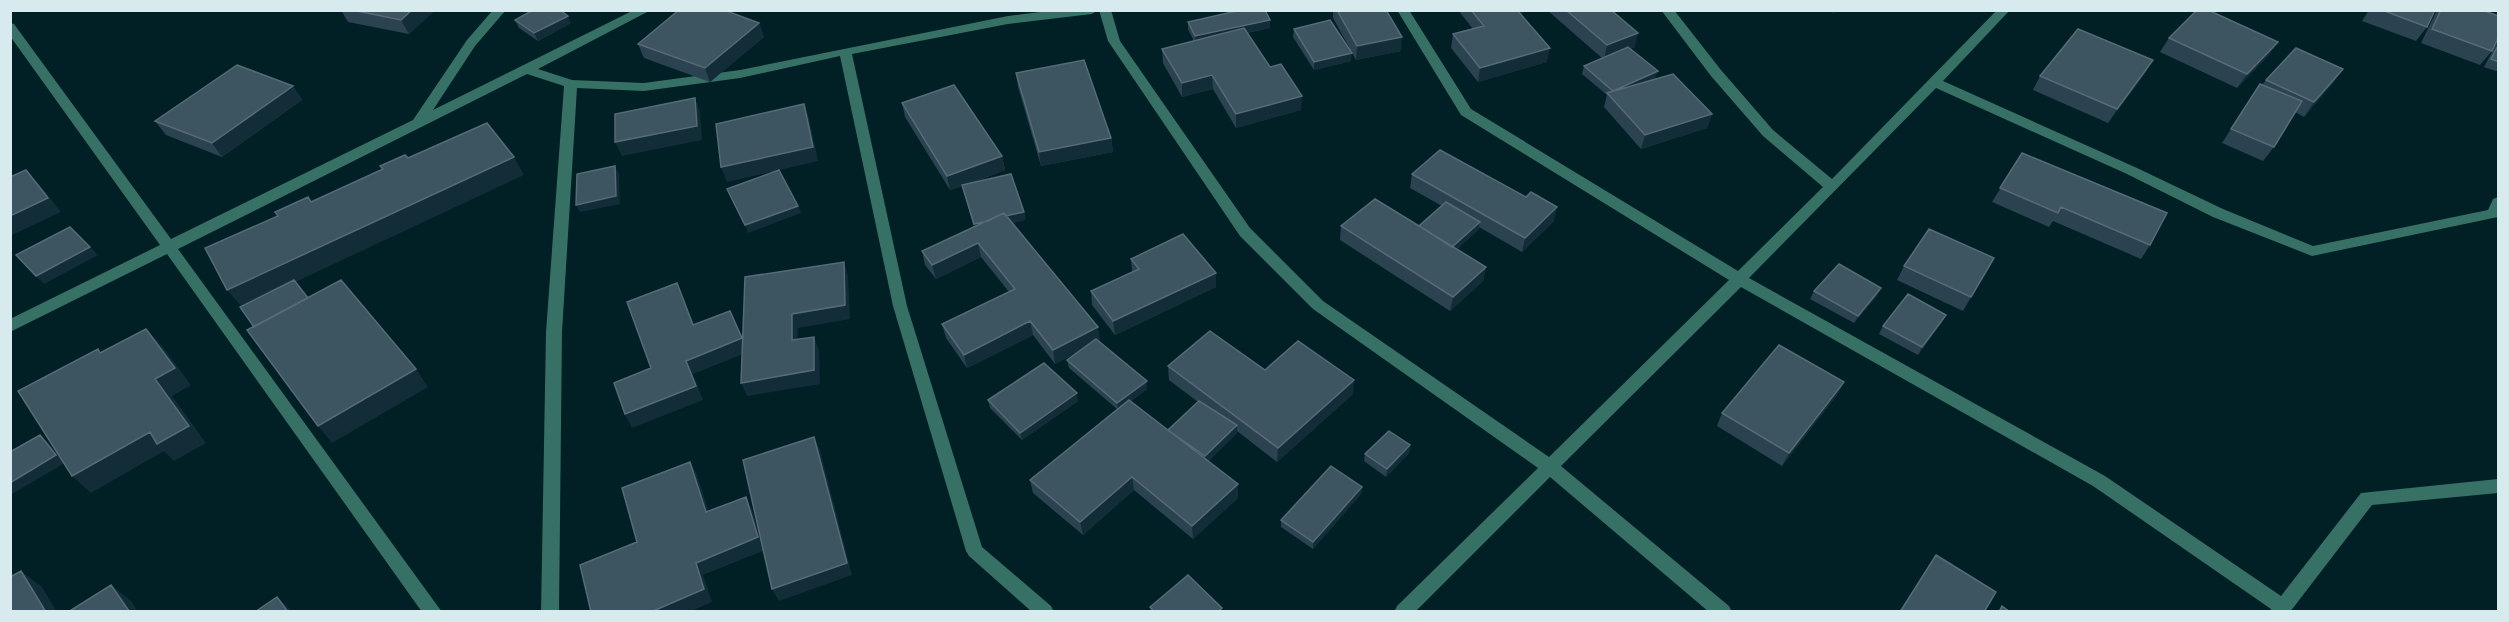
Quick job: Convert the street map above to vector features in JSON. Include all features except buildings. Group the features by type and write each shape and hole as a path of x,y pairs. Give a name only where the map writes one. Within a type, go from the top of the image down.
{"street":[{"path":"417,124 471,43 500,10"},
{"path":"10,326 645,10"},
{"path":"526,69 571,84 644,87 740,74 845,51 1008,20 1092,10"},
{"path":"1104,10 1114,41 1245,232 1318,305 1550,467 1723,612"},
{"path":"1403,10 1466,112 1739,279 2099,481 2280,609 2367,498 2499,486"},
{"path":"1667,10 1716,73 1768,133 1833,187"},
{"path":"1403,612 1833,187 2004,10"},
{"path":"10,27 433,612"},
{"path":"845,51 900,306 975,551 1045,612"},
{"path":"1935,82 2132,171 2218,213 2312,251 2493,214 2499,202"},
{"path":"550,612 554,333 571,84"}]}
